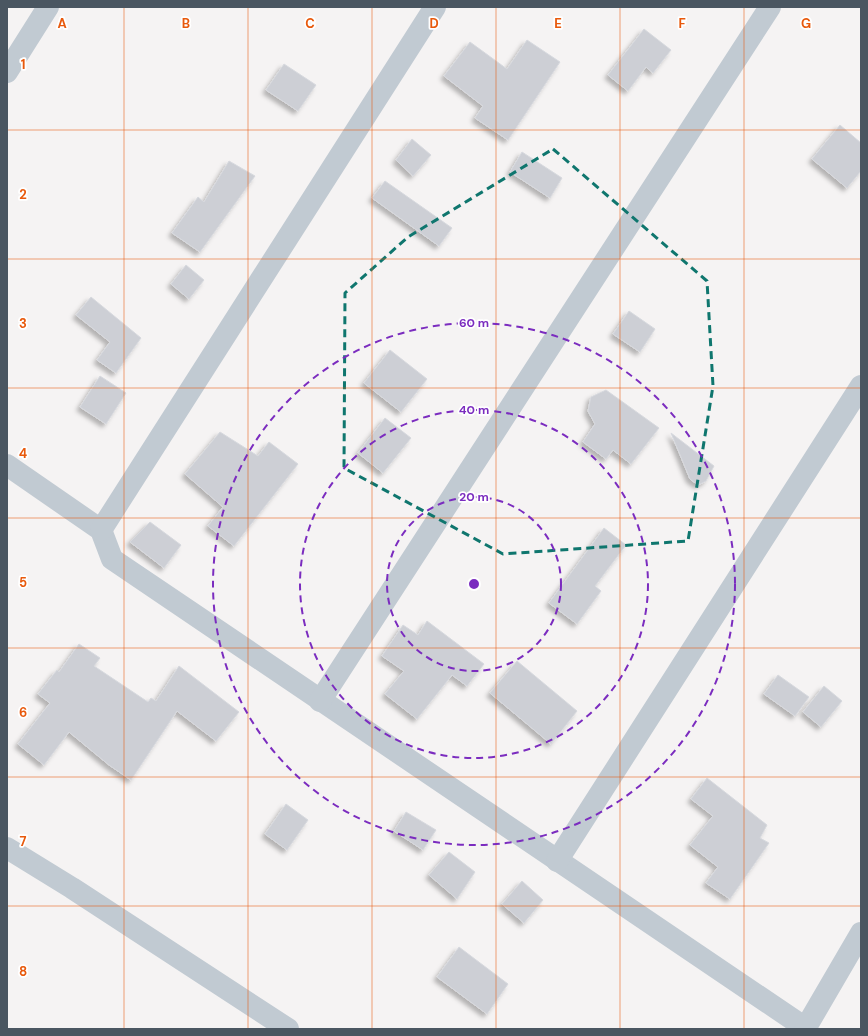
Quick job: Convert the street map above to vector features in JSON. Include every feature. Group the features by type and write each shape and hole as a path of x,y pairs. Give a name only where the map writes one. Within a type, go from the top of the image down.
{"street":[{"path":"7,72 48,7"},
{"path":"101,530 435,7"},
{"path":"320,701 770,7"},
{"path":"557,861 861,386"},
{"path":"7,465 101,530 112,559 806,1029 861,933"},
{"path":"7,848 72,888 288,1029"}],"highlighted area":[{"path":"553,149 707,281 713,386 688,541 503,554 344,468 345,293 408,237"}],"building":[{"path":"644,29 671,50 653,73 646,67 628,91 608,75"},
{"path":"527,40 560,62 508,140 475,118 483,106 444,76 470,42 507,69"},
{"path":"284,64 316,85 298,111 266,90"},
{"path":"840,125 861,143 861,171 847,188 812,159"},
{"path":"412,139 431,155 413,176 396,160"},
{"path":"522,152 562,178 550,198 510,172"},
{"path":"229,161 255,176 200,252 172,233 198,197 204,202"},
{"path":"385,181 452,228 439,246 372,198"},
{"path":"186,265 204,280 189,299 171,284"},
{"path":"91,297 141,338 116,373 97,360 110,342 76,315"},
{"path":"629,311 655,329 640,352 613,334"},
{"path":"390,350 427,379 401,412 364,383"},
{"path":"100,376 126,393 106,424 80,407"},
{"path":"606,390 659,428 631,464 613,450 606,459 583,442 595,424 588,411 591,397"},
{"path":"385,418 411,438 383,473 358,453"},
{"path":"220,432 258,456 269,442 298,464 234,546 208,526 223,507 185,474"},
{"path":"671,433 714,466 706,481 698,485 690,479"},
{"path":"150,522 181,545 164,568 130,542"},
{"path":"604,528 626,545 595,586 601,591 577,624 549,603"},
{"path":"427,621 484,664 467,686 452,675 417,719 385,694 404,671 382,656 403,625 418,635"},
{"path":"79,644 100,658 94,666 148,702 151,698 156,701 179,666 239,712 216,741 177,711 131,780 109,765 69,732 44,765 18,744 50,703 38,694 57,670 59,672"},
{"path":"517,661 577,711 551,744 490,693"},
{"path":"778,675 809,697 795,716 764,694"},
{"path":"824,686 842,701 821,727 803,712"},
{"path":"707,778 767,825 760,838 769,843 730,899 706,883 718,867 690,845 713,816 691,799"},
{"path":"286,804 308,820 287,850 265,834"},
{"path":"406,812 436,830 423,850 394,831"},
{"path":"449,852 475,872 457,899 429,875"},
{"path":"522,881 543,900 524,923 502,904"},
{"path":"459,947 508,984 487,1014 437,977"}]}
